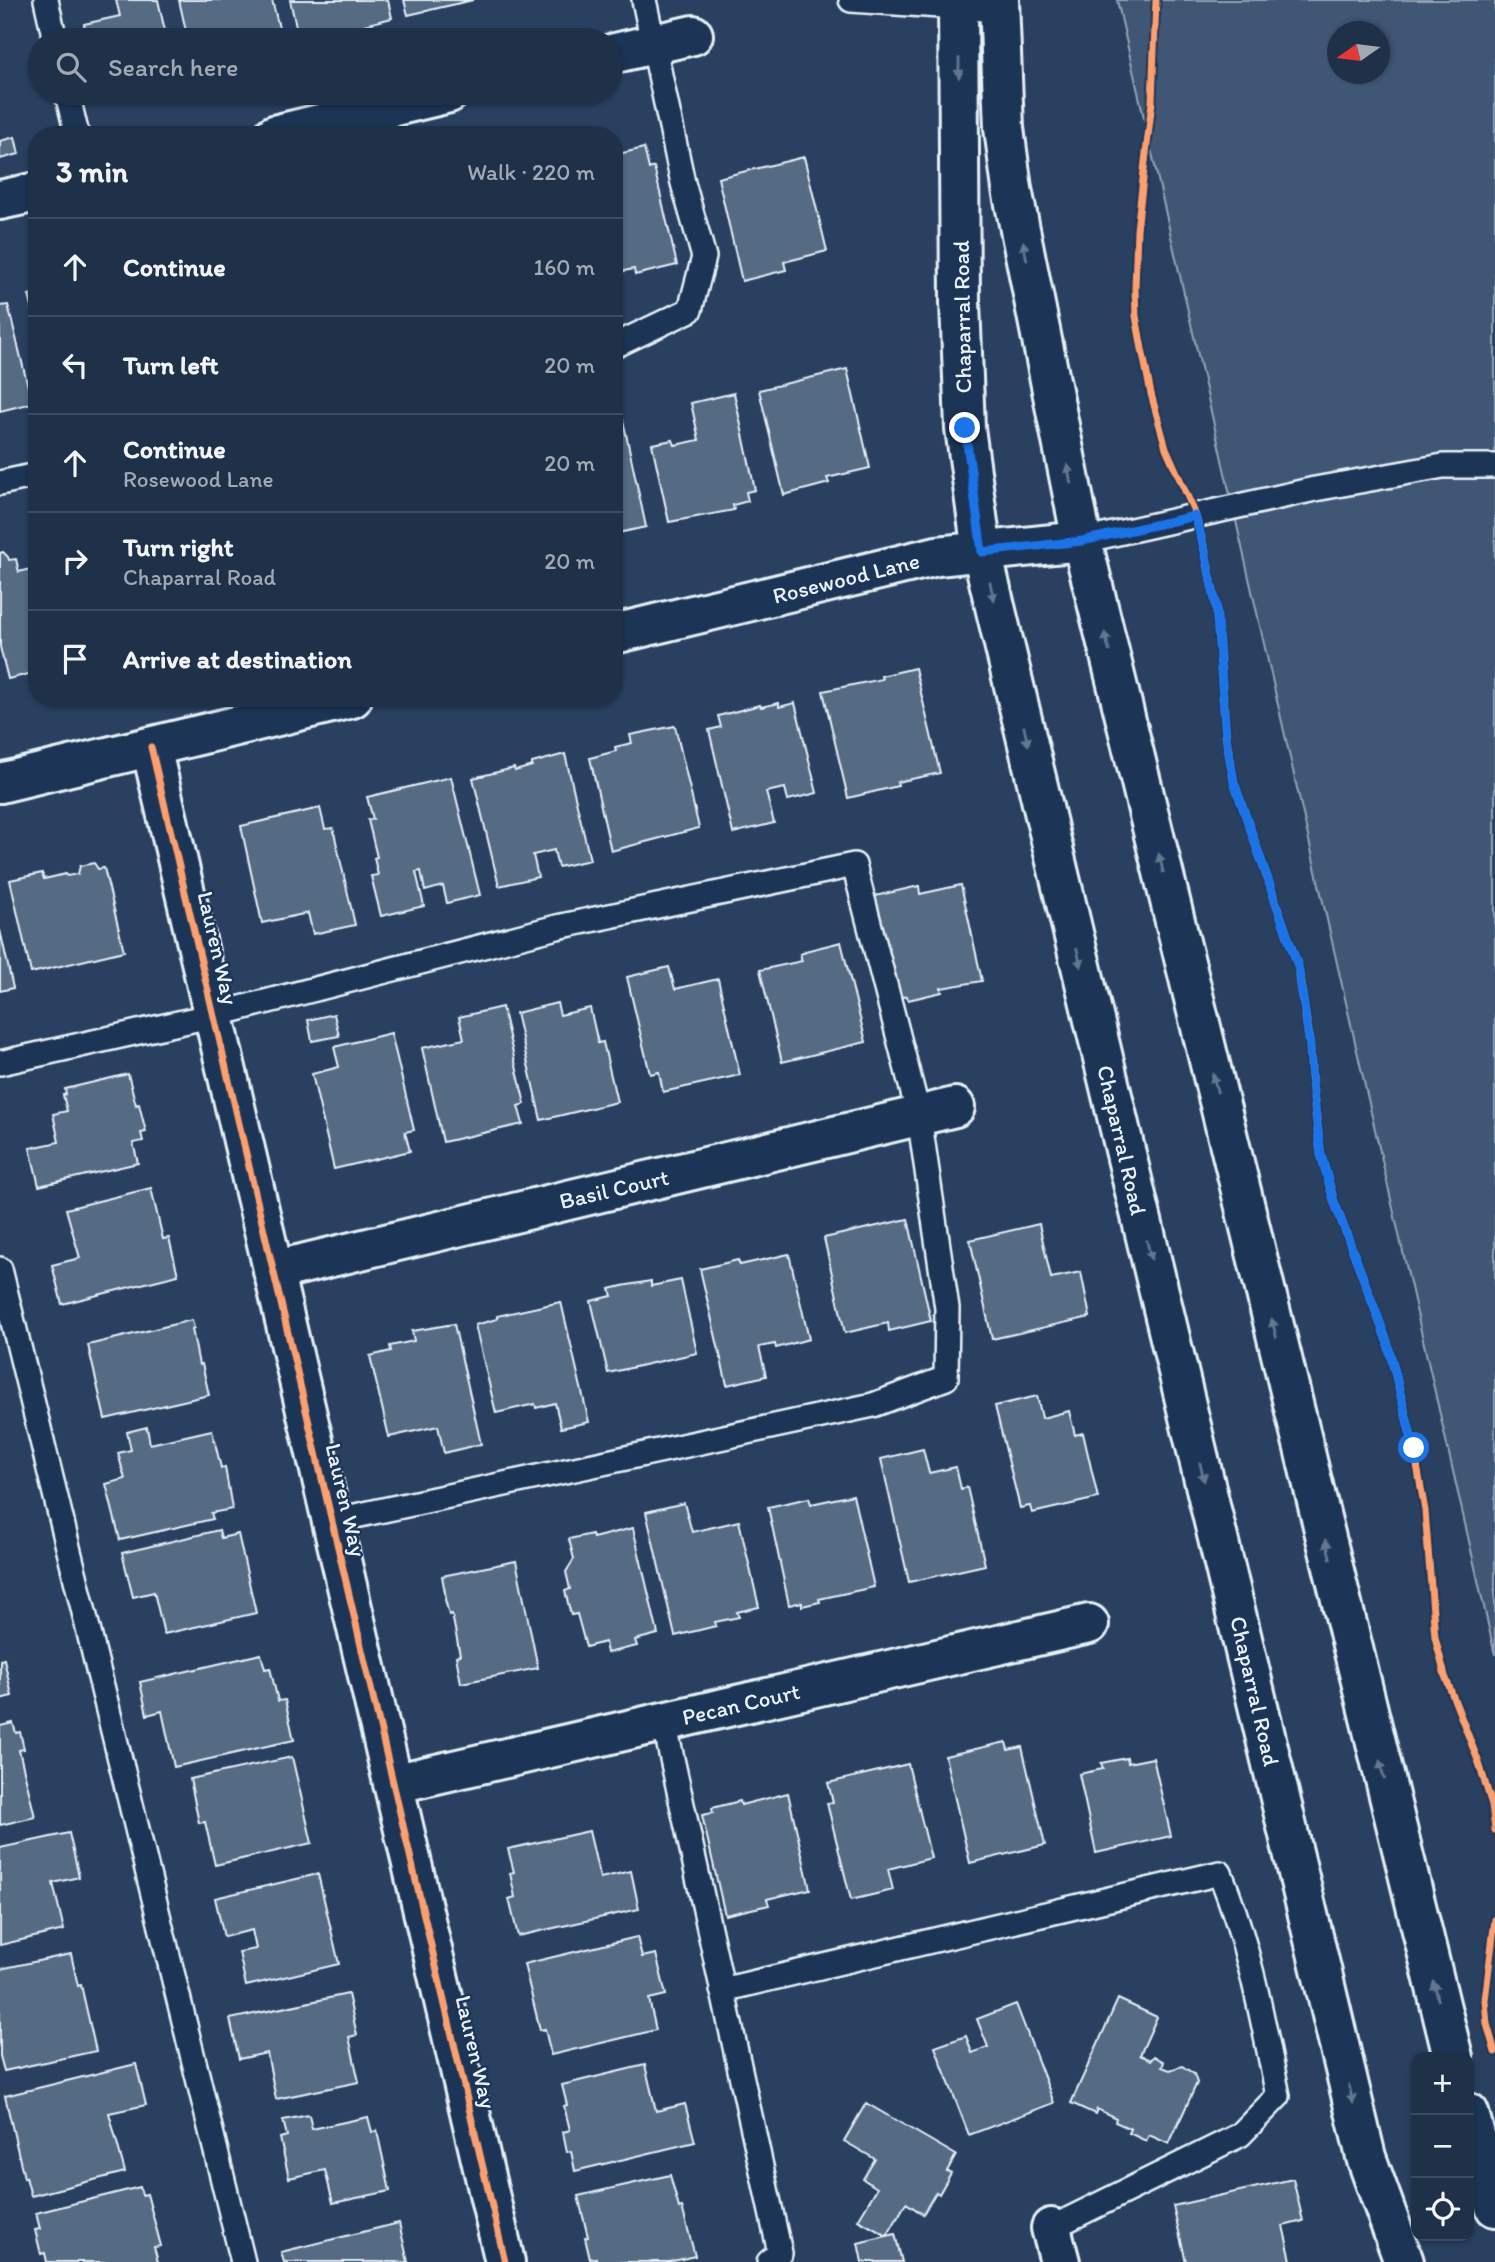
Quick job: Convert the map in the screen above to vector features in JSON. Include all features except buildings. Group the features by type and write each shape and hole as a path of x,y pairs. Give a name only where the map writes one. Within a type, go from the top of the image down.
{"main road":[{"name":"Chaparral Road","path":"958,4 960,302 965,428 982,552 1367,2157 1404,2262"},
{"path":"999,5 1004,128 1012,189 1082,541 1452,2052"},
{"path":"623,51 693,35"},
{"path":"312,126 400,105"},
{"path":"0,200 28,194"},
{"name":"Rosewood Lane","path":"623,632 937,556 1082,541"},
{"path":"0,783 315,707"},
{"name":"Lauren Way","path":"151,747 505,2262"},
{"name":"Basil Court","path":"273,1271 937,1112"},
{"name":"Pecan Court","path":"393,1784 1089,1624"},
{"path":"1470,2115 1495,2207"}],"lane":[{"path":"46,0 52,28"},
{"path":"623,341 690,310 704,257 682,183 644,0"},
{"path":"851,0 999,5"},
{"path":"70,105 75,126"},
{"path":"1082,541 1315,489 1443,466 1495,466"},
{"path":"0,483 28,477"},
{"path":"0,1063 214,1015 557,928 854,865 937,1112 947,1308 946,1378 873,1405 332,1521"},
{"path":"0,1269 243,2262"},
{"path":"664,1722 780,2253 769,2262"},
{"path":"722,1990 1220,1873 1232,1902 1262,2012 1278,2096 1240,2135 1056,2245"}],"shaded area":[{"path":"1117,0 1495,0 1495,1655"}],"cycle path":[{"path":"1156,0 1152,102 1137,230 1136,316 1142,349 1166,448 1194,511 1205,551 1216,605 1226,737 1234,782 1298,966 1310,1046 1321,1155 1334,1201 1387,1341 1414,1448 1425,1511 1435,1637 1445,1676 1479,1763 1492,1805 1495,1830"},
{"path":"151,747 505,2262"},
{"path":"1495,1919 1485,2000 1487,2024 1495,2052"}],"route":[{"path":"965,428 982,552 1082,541 1195,516 1216,605 1226,737 1234,782 1298,966 1310,1046 1321,1155 1334,1201 1387,1341 1414,1448"}]}
